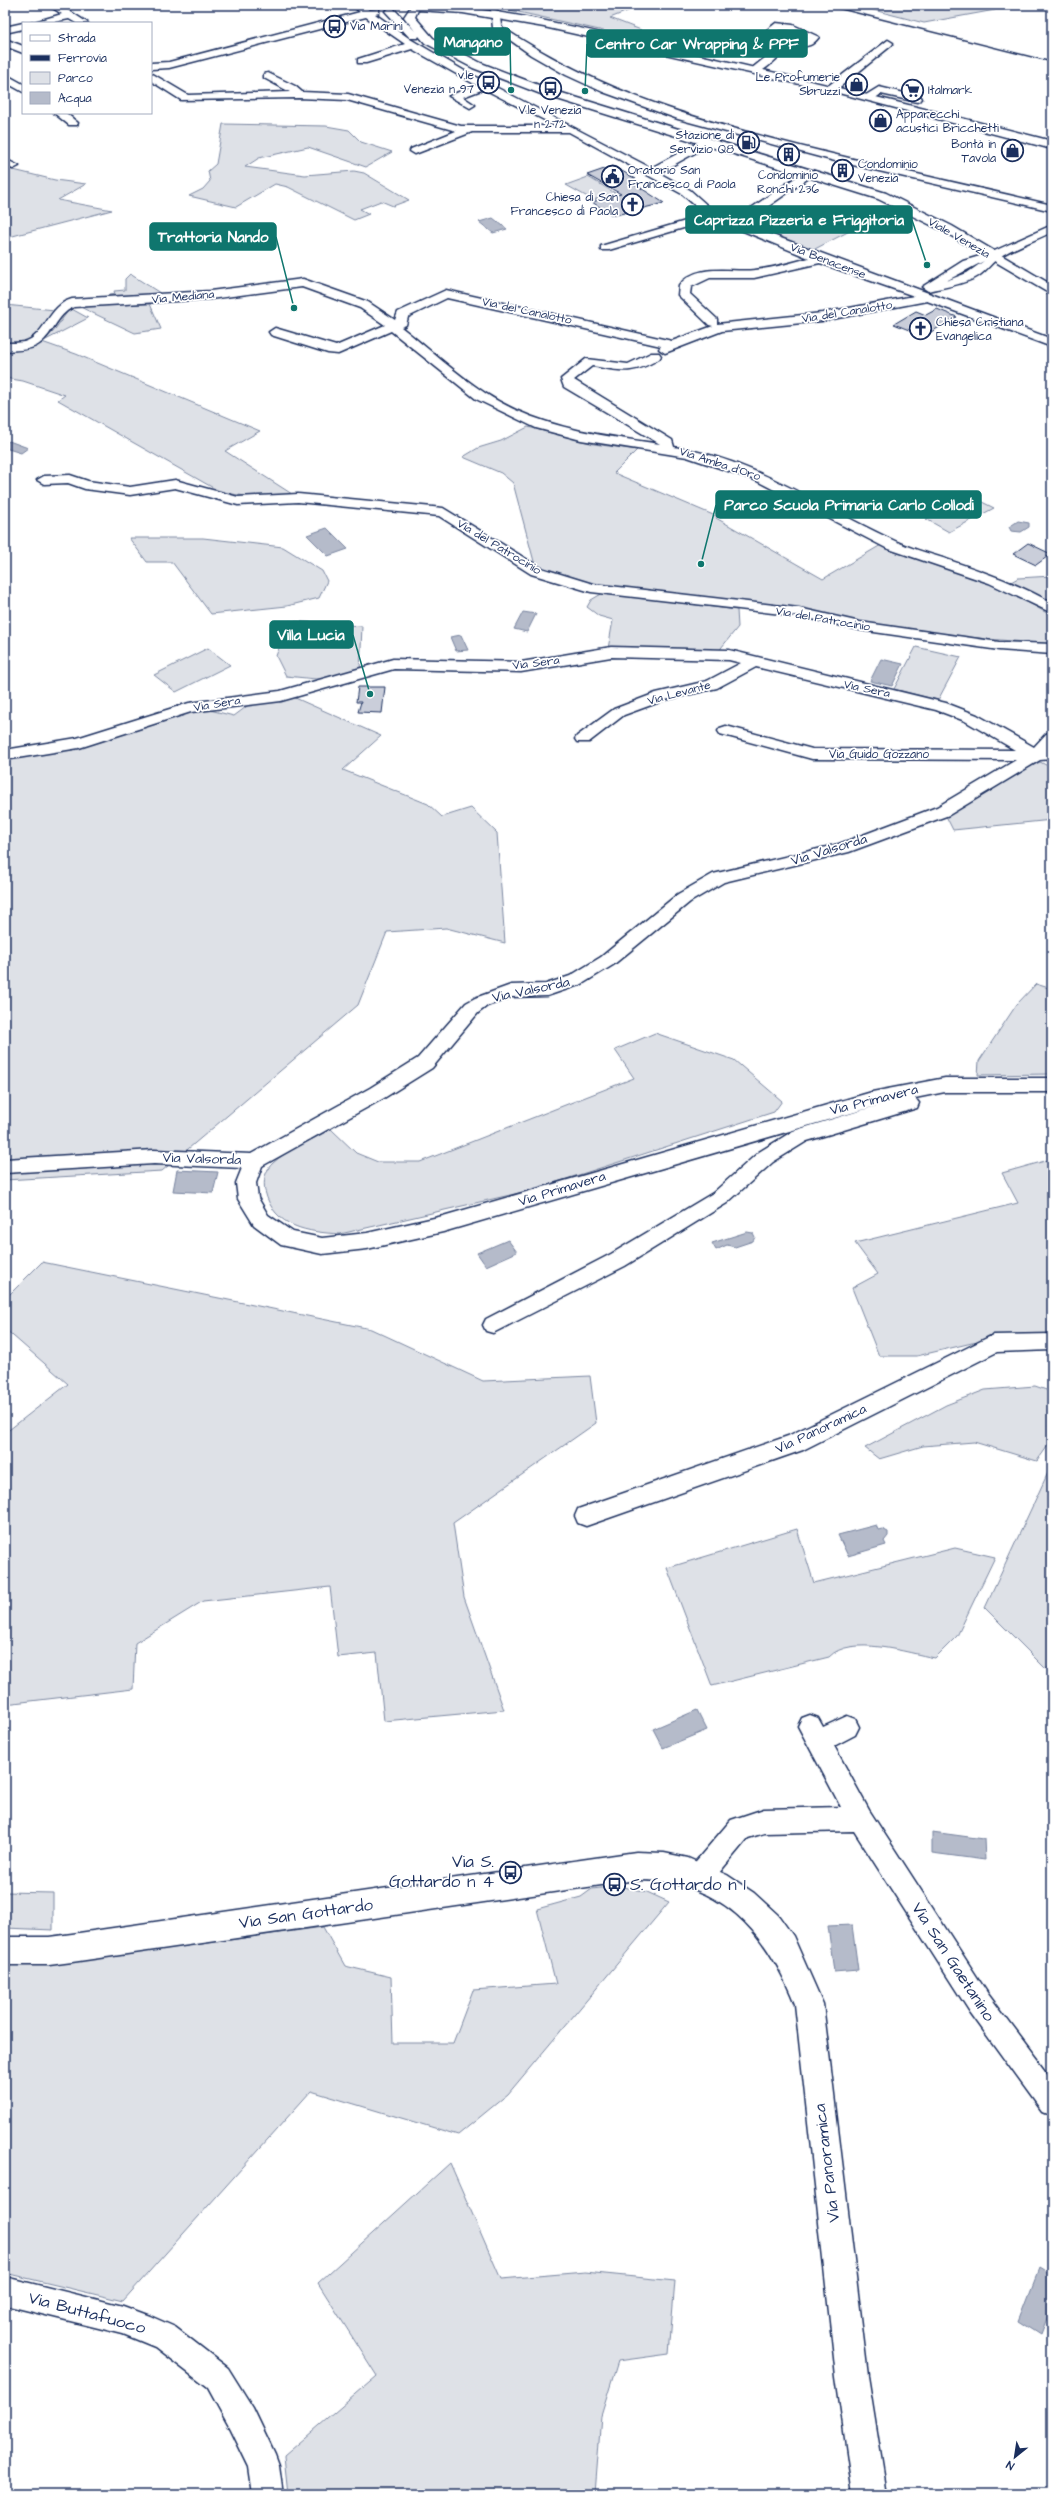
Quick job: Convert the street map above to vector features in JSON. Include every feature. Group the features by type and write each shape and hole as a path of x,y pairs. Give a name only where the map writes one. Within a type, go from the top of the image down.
{"street":[{"path":"53,5 68,16 85,22"},
{"name":"Via Benacense","path":"357,5 379,9 413,44 437,53 570,129 686,192 696,203 717,215 820,259 934,288 942,302"},
{"path":"462,5 495,14 870,97 1052,145"},
{"path":"152,66 169,65 198,56 379,9 416,7 454,9 495,14"},
{"name":"Viale Venezia","path":"416,7 409,17 412,26 437,53 565,99 881,195 993,256 1052,291"},
{"name":"Viale Venezia","path":"379,9 412,34 480,78 565,99"},
{"path":"495,14 496,26 500,30 579,78 661,112 879,169 1052,208"},
{"path":"41,22 68,16"},
{"path":"5,30 22,26"},
{"path":"5,42 22,50"},
{"path":"832,88 888,43"},
{"path":"362,61 413,44"},
{"path":"755,71 786,46"},
{"path":"188,50 198,56"},
{"path":"268,76 291,88 299,95"},
{"path":"5,77 22,88"},
{"path":"152,77 181,97 188,98 299,95 354,98 468,130 570,129"},
{"path":"470,105 454,96 480,78"},
{"path":"870,97 879,90 917,99"},
{"path":"60,114 72,122"},
{"path":"415,151 468,130"},
{"path":"651,173 707,142"},
{"path":"736,224 809,173"},
{"path":"605,248 717,215"},
{"name":"Via del Canalotto","path":"667,448 667,443 569,384 567,379 590,362 628,368 636,367 664,350 722,327 822,317 934,288 989,264 993,256 1052,228"},
{"path":"713,322 684,295 685,286 696,277 709,272 754,274 820,259"},
{"name":"Via Mediana","path":"5,346 31,344 45,334 63,307 78,302 210,296 303,283"},
{"name":"Via Amba d'Oro","path":"303,283 364,305 389,320 392,326 481,396 511,412 541,425 581,436 667,448 689,453 766,479 891,545 994,580 1022,592 1052,609"},
{"name":"Via del Canalotto","path":"392,326 402,322 402,315 446,294 664,350"},
{"name":"Via Benacense","path":"734,336 942,302 1052,343"},
{"path":"275,332 332,350 338,350 392,326"},
{"name":"Via del Patrocinio","path":"44,480 70,479 85,485 130,491 175,484 238,502 298,498 443,512 536,571 591,588 799,612 860,626 999,646 1052,649"},
{"name":"Via Sera","path":"5,755 79,742 189,708 281,696 393,664 521,667 610,652 729,655 755,661 830,681 941,706 971,718 1044,755"},
{"name":"Via Levante","path":"582,739 619,712 661,696 712,685 755,661"},
{"name":"Via Guido Gozzano","path":"726,731 812,754 1044,755"},
{"name":"Via Valsorda","path":"5,1166 154,1157 254,1161 377,1093 425,1063 472,1008 481,1002 511,991 547,990 576,980 607,961 684,898 718,878 843,848 943,811 1044,755 1052,737"},
{"name":"Via Primavera","path":"254,1161 246,1183 248,1199 261,1220 288,1239 322,1246 367,1241 443,1224 790,1121 872,1099 928,1087 1009,1083 1052,1085"},
{"name":"Via Primavera","path":"494,1325 618,1260 720,1198 766,1157 800,1136 922,1100 928,1087"},
{"name":"Via Panoramica","path":"586,1516 795,1443 994,1344 1052,1342"},
{"name":"Via San Gaetanino","path":"847,1727 815,1734 860,1819 979,2003 1052,2101"},
{"path":"700,1876 740,1829 751,1824 764,1821 860,1819"},
{"name":"Via San Gottardo","path":"5,1951 49,1951 72,1948 636,1866 672,1867 700,1876"},
{"name":"Via Panoramica","path":"700,1876 728,1889 756,1912 778,1937 793,1965 809,2004 851,2368 870,2494"},
{"name":"Via Buttafuoco","path":"5,2291 123,2320 165,2337 218,2378 242,2419 264,2465 268,2494"}],"green space":[{"path":"487,5 643,5 610,18 641,30 631,37"},
{"path":"854,5 990,5 995,10 924,23"},
{"path":"223,124 326,126 349,130 361,142 392,152 366,167 308,147 259,158 245,167 305,175 354,171 364,173 409,200 393,206 381,201 360,209 369,214 354,220 288,187 275,184 236,207 189,196 203,189 210,181 208,171 216,164"},
{"path":"5,168 55,180 86,184 58,200 112,210 5,238"},
{"path":"588,177 615,193 593,200 566,185"},
{"path":"828,207 867,222 813,250 774,235"},
{"path":"130,274 160,293 160,295 110,299 109,295 115,294 114,291 125,290 125,279"},
{"path":"150,304 161,329 135,333 76,305"},
{"path":"5,305 55,310 45,327 36,336 25,341 5,344"},
{"path":"70,308 88,318 42,342 76,354 260,431 225,451 292,494 245,496 217,490 58,400 65,395 23,381 5,378 5,348 41,342 53,332"},
{"path":"528,427 594,444 637,450 614,473 718,517 716,518 823,579 881,545 1003,588 1052,616 1052,644 987,639 867,625 584,584 536,569 513,483 501,473 463,457 478,448 501,441"},
{"path":"970,496 994,508 949,532 926,519"},
{"path":"129,538 203,538 283,547 322,571 327,581 319,598 287,606 211,614 172,562 147,562"},
{"path":"1052,576 1052,603 1011,582 1018,578"},
{"path":"603,593 737,610 738,627 717,653 608,649 613,620 599,616 587,607 591,600"},
{"path":"289,621 362,626 360,671 326,680 286,676 276,656"},
{"path":"916,647 961,657 938,700 894,689"},
{"path":"208,648 230,665 176,692 154,675"},
{"path":"293,697 381,736 343,770 428,804 442,817 471,808 497,833 505,943 446,928 387,932 358,1005 162,1171 5,1180 5,757 80,744 191,712 210,710 234,716 254,701"},
{"path":"1040,762 1052,768 1052,820 953,830 946,816 995,784"},
{"path":"1036,984 1052,989 1052,1074 978,1075 979,1061 1017,1004"},
{"path":"655,1033 734,1060 782,1101 774,1112 532,1190 340,1234 316,1232 294,1226 276,1213 269,1203 264,1183 266,1172 270,1166 278,1158 331,1129 356,1153 378,1162 420,1162 634,1078 615,1050"},
{"path":"1052,1159 1052,1336 972,1343 917,1356 879,1356 852,1288 878,1274 855,1243 1018,1203 1002,1173"},
{"path":"42,1262 371,1329 483,1381 590,1376 596,1423 453,1523 464,1597 504,1710 384,1721 377,1653 338,1657 330,1587 203,1601 135,1643 133,1689 5,1704 5,1433 68,1384 5,1329 5,1299"},
{"path":"1035,1386 1052,1392 1052,1440 1037,1461 974,1442 923,1446 879,1459 865,1448 946,1405 985,1390"},
{"path":"1052,1464 1052,1665 1046,1669 985,1608"},
{"path":"797,1529 814,1583 955,1548 995,1557 957,1636 935,1658 880,1647 851,1647 839,1650 829,1657 712,1686 667,1568"},
{"path":"619,1886 647,1892 669,1902 508,2094 458,2135 311,2091 123,2301 5,2273 5,1961 56,1964 323,1927 345,1966 391,1977 393,2043 453,2043 473,1990 556,1984 537,1909 581,1897 592,1889"},
{"path":"5,1892 53,1893 53,1930 5,1928"},
{"path":"450,2163 501,2279 585,2272 675,2281 669,2354 618,2361 601,2416 595,2494 288,2494 284,2456 377,2376 318,2283"}],"water":[{"path":"493,218 507,229 493,233 479,222"},
{"path":"9,441 28,448 21,453 5,448 5,444"},
{"path":"1018,521 1029,523 1029,527 1021,532 1011,531 1009,527"},
{"path":"327,528 348,549 328,556 307,535"},
{"path":"523,612 536,614 527,632 514,629"},
{"path":"461,635 468,650 456,651 450,637"},
{"path":"881,659 903,664 892,686 870,681"},
{"path":"177,1170 218,1172 213,1193 173,1191"},
{"path":"747,1232 753,1233 755,1237 753,1241 735,1247 727,1245 716,1250 712,1243"},
{"path":"508,1240 517,1252 486,1266 477,1253"},
{"path":"876,1525 878,1530 882,1529 888,1532 888,1536 884,1541 886,1545 848,1556 838,1535"},
{"path":"697,1710 707,1730 663,1748 653,1729"},
{"path":"932,1832 984,1839 985,1860 932,1853"},
{"path":"852,1925 858,1970 834,1972 828,1926"},
{"path":"1039,2268 1052,2276 1052,2305 1041,2334 1019,2320"}],"building":[{"path":"613,166 636,179 630,181 664,203 616,215 610,214 592,202 621,194 587,175"},
{"name":"Chiesa Cristiana Evangelica","path":"937,309 957,317 924,336 894,324 916,311 926,315"},
{"path":"1028,543 1051,554 1036,565 1013,554"},
{"path":"358,687 385,687 382,713 358,712 361,702 356,702"}],"railway":[{"path":"825,5 1052,62"}],"place":[{"name":"Via Marini","path":"334,26"},
{"name":"v.le Venezia n 97","path":"489,82"},
{"name":"Le Profumerie Sbruzzi","path":"856,84"},
{"name":"V.le Venezia n 272","path":"550,89"},
{"name":"Mangano","path":"511,90"},
{"name":"Italmark","path":"913,90"},
{"name":"Centro Car Wrapping & PPF","path":"585,91"},
{"name":"Apparecchi acustici Bricchetti","path":"881,121"},
{"name":"Stazione di Servizio Q8","path":"749,142"},
{"name":"Bontà in Tavola","path":"1012,151"},
{"name":"Condominio Ronchi 236","path":"788,154"},
{"name":"Condominio Venezia","path":"843,171"},
{"name":"Oratorio San Francesco di Paola","path":"612,177"},
{"name":"Chiesa di San Francesco di Paola","path":"633,204"},
{"name":"Caprizza Pizzeria e Friggitoria","path":"927,265"},
{"name":"Trattoria Nando","path":"294,308"},
{"name":"Chiesa Cristiana Evangelica","path":"921,329"},
{"name":"Parco Scuola Primaria Carlo Collodi","path":"701,564"},
{"name":"Villa Lucia","path":"370,694"},
{"name":"Via S. Gottardo n 4","path":"510,1872"},
{"name":"S. Gottardo n 1","path":"615,1885"}]}
